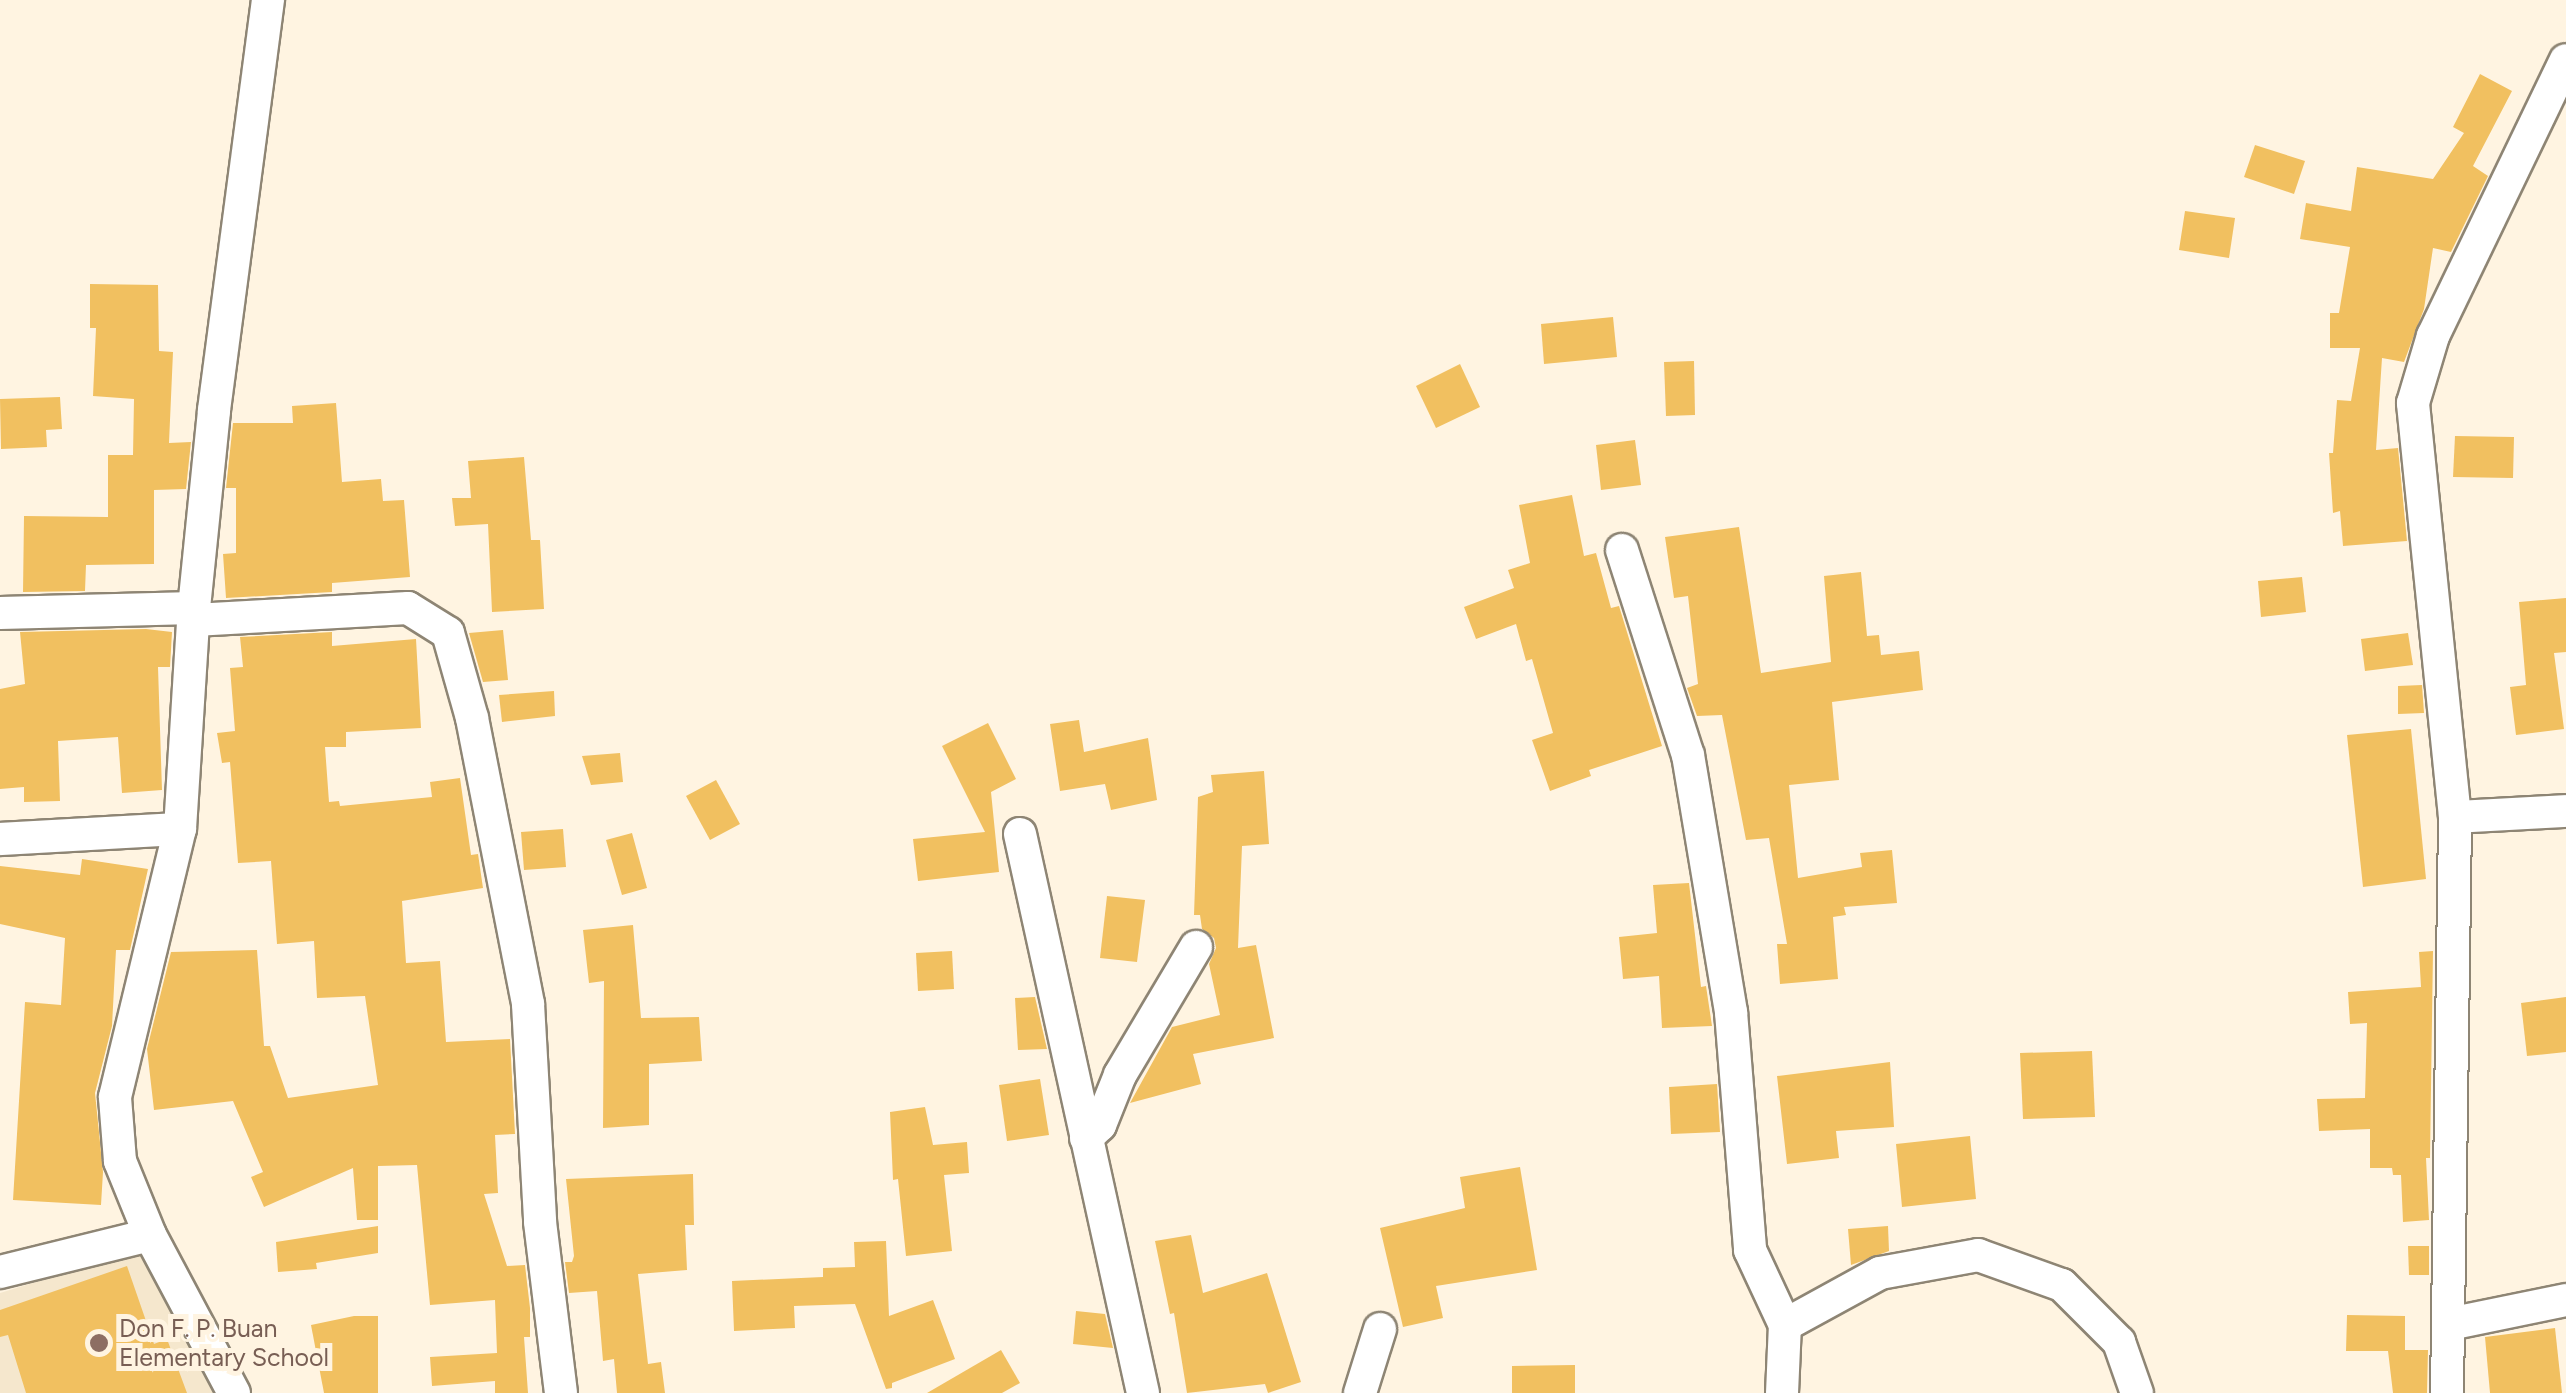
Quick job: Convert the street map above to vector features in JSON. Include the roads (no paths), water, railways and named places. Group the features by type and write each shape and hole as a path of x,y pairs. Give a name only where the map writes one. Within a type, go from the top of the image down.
{"street":[{"path":"234,1393 150,1235 120,1161 114,1097 180,829 194,614 216,393 268,0"},
{"path":"2448,1393 2455,817 2413,404 2434,336 2566,60"},
{"path":"1622,550 1688,755 1731,1012 1750,1250 1785,1325 1782,1393"},
{"path":"0,613 194,614 408,608 448,633 472,718 528,1004 540,1222 561,1393"},
{"path":"2455,817 2566,811"},
{"path":"0,840 180,829"},
{"path":"1020,834 1143,1393"},
{"path":"1086,1138 1100,1125 1120,1075 1196,947"},
{"path":"0,1272 150,1235"},
{"path":"1785,1325 1880,1274 1978,1255 2062,1285 2119,1342 2137,1393"},
{"path":"2449,1324 2566,1300"},
{"path":"1360,1393 1380,1329"}],"place":[{"name":"Don F. P. Buan Elementary School","path":"99,1343"}]}
